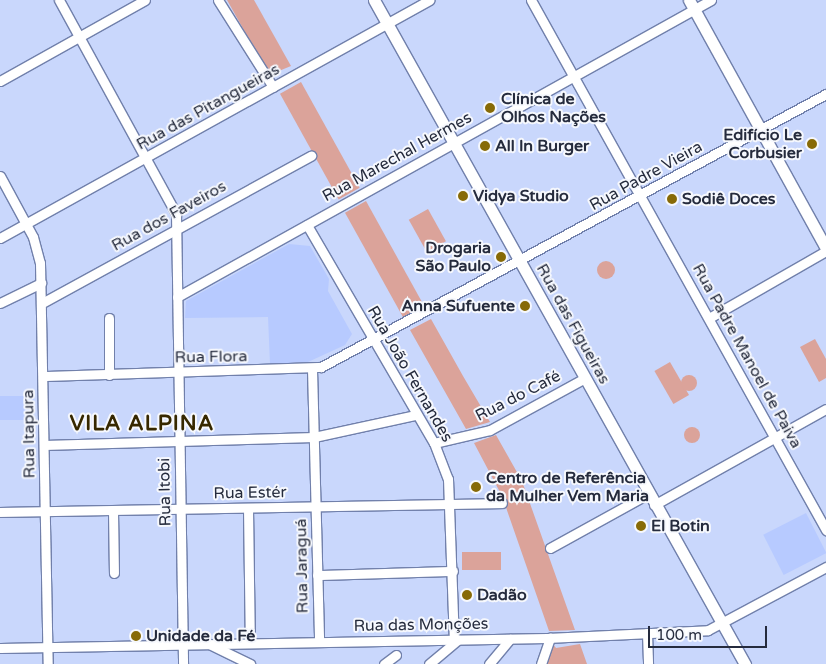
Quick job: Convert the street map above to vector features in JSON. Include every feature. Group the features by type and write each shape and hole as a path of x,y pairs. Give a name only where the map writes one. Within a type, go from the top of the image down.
{"main road":[{"name":"Rua das Figueiras","path":"374,0 744,664"},
{"path":"691,5 826,249"}],"street":[{"name":"Rua Itobi","path":"59,0 173,204 176,230 183,664"},
{"path":"0,81 145,0"},
{"path":"218,0 273,87"},
{"name":"Rua das Pitangueiras","path":"0,238 429,0"},
{"name":"Rua Padre Manoel de Paiva","path":"532,0 826,530"},
{"name":"Rua Marechal Hermes","path":"177,297 574,76 691,5 711,0"},
{"name":"Rua Padre Vieira","path":"374,342 826,94"},
{"name":"Rua dos Faveiros","path":"42,302 311,156"},
{"name":"Rua Itapura","path":"0,176 26,224 37,250 41,283 48,664"},
{"name":"Rua João Fernandes","path":"308,224 415,415 434,442 450,484 456,640"},
{"path":"709,318 826,249"},
{"path":"0,303 41,283"},
{"path":"109,318 109,375"},
{"name":"Rua Flora","path":"43,376 312,369 374,342"},
{"name":"Rua Jaraguá","path":"312,369 319,642"},
{"name":"Rua do Café","path":"434,442 490,430 585,378"},
{"path":"654,505 826,409"},
{"path":"44,445 314,437 415,415"},
{"path":"550,548 648,494"},
{"name":"Rua Estér","path":"0,512 502,503"},
{"path":"248,508 250,644"},
{"path":"113,511 114,573"},
{"name":"Rua das Monções","path":"0,648 550,638 647,633 722,626 826,567"},
{"path":"317,575 453,571"},
{"path":"647,633 648,664"},
{"path":"542,664 550,638"},
{"path":"489,664 510,639"},
{"path":"429,664 456,640"},
{"path":"209,644 250,664"},
{"path":"384,664 396,655"}],"shaded area":[{"path":"227,0 254,0 291,66 269,75"},
{"path":"301,82 360,188 339,199 280,94"},
{"path":"366,201 424,306 403,318 345,213"},
{"path":"428,209 446,241 427,252 409,220"},
{"path":"289,244 310,246 329,279 328,291 352,334 345,345 308,362 270,364 268,317 185,318 186,301"},
{"path":"606,261 612,264 615,270 612,276 606,279 600,276 597,270 600,264"},
{"path":"431,319 490,422 466,429 410,330"},
{"path":"815,339 826,359 826,378 819,382 800,347"},
{"path":"670,362 689,395 673,404 654,371"},
{"path":"689,375 695,377 697,383 695,389 689,391 683,389 681,383 683,377"},
{"path":"0,396 34,396 34,420 0,420"},
{"path":"689,427 695,427 700,432 698,441 689,443 684,438 684,432"},
{"path":"496,435 522,481 575,630 549,631 502,496 474,443"},
{"path":"806,513 826,553 784,575 763,535"},
{"path":"462,552 501,552 501,570 462,570"},
{"path":"553,644 556,648 580,644 587,664 547,664"}],"place":[{"name":"Clínica de Olhos Nações","path":"490,108"},
{"name":"Edifício Le Corbusier","path":"812,144"},
{"name":"All In Burger","path":"485,146"},
{"name":"Vidya Studio","path":"463,196"},
{"name":"Sodiê Doces","path":"672,199"},
{"name":"Drogaria São Paulo","path":"501,257"},
{"name":"Anna Sufuente","path":"525,306"},
{"name":"Centro de Referência da Mulher Vem Maria","path":"476,487"},
{"name":"El Botin","path":"641,526"},
{"name":"Dadão","path":"467,595"},
{"name":"Unidade da Fé","path":"136,636"}],"district":[{"name":"VILA ALPINA","path":"142,424"}]}
